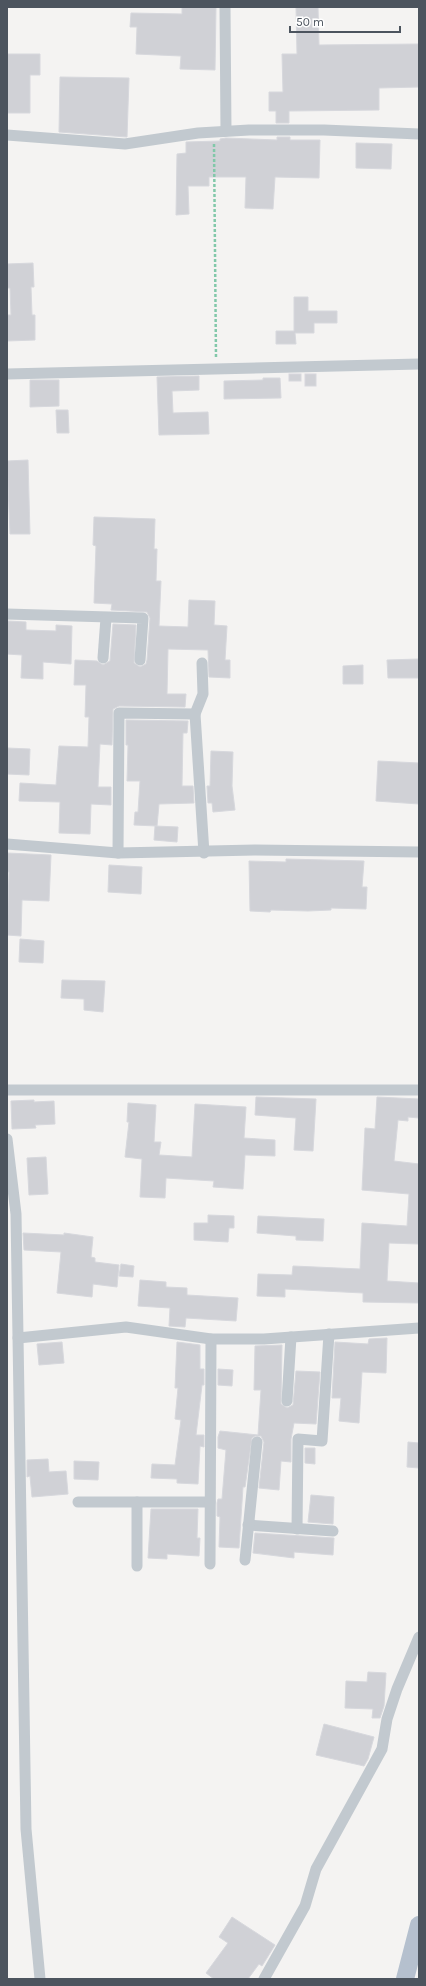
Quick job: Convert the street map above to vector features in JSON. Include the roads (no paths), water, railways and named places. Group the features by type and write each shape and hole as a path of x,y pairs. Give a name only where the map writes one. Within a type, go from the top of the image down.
{"main road":[{"path":"405,1979 419,1925"}],"street":[{"path":"225,7 226,131"},
{"path":"7,135 125,144 213,131 324,130 419,134"},
{"path":"7,374 419,364"},
{"path":"7,614 143,618 140,660"},
{"path":"103,658 106,618"},
{"path":"202,663 203,694 195,714 204,852"},
{"path":"118,853 119,713 195,714"},
{"path":"7,844 118,853 255,850 263,852 419,852"},
{"path":"7,1090 419,1090"},
{"path":"7,1138 16,1214 26,1829 40,1979"},
{"path":"18,1338 126,1327 211,1339 264,1339 419,1328"},
{"path":"297,1529 298,1439 322,1441 329,1334"},
{"path":"287,1401 291,1337"},
{"path":"210,1564 211,1339"},
{"path":"245,1560 257,1442"},
{"path":"78,1502 210,1502"},
{"path":"137,1502 137,1566"},
{"path":"248,1525 333,1531"},
{"path":"264,1979 305,1906 316,1869 382,1749 387,1719 397,1689 419,1637"}]}
